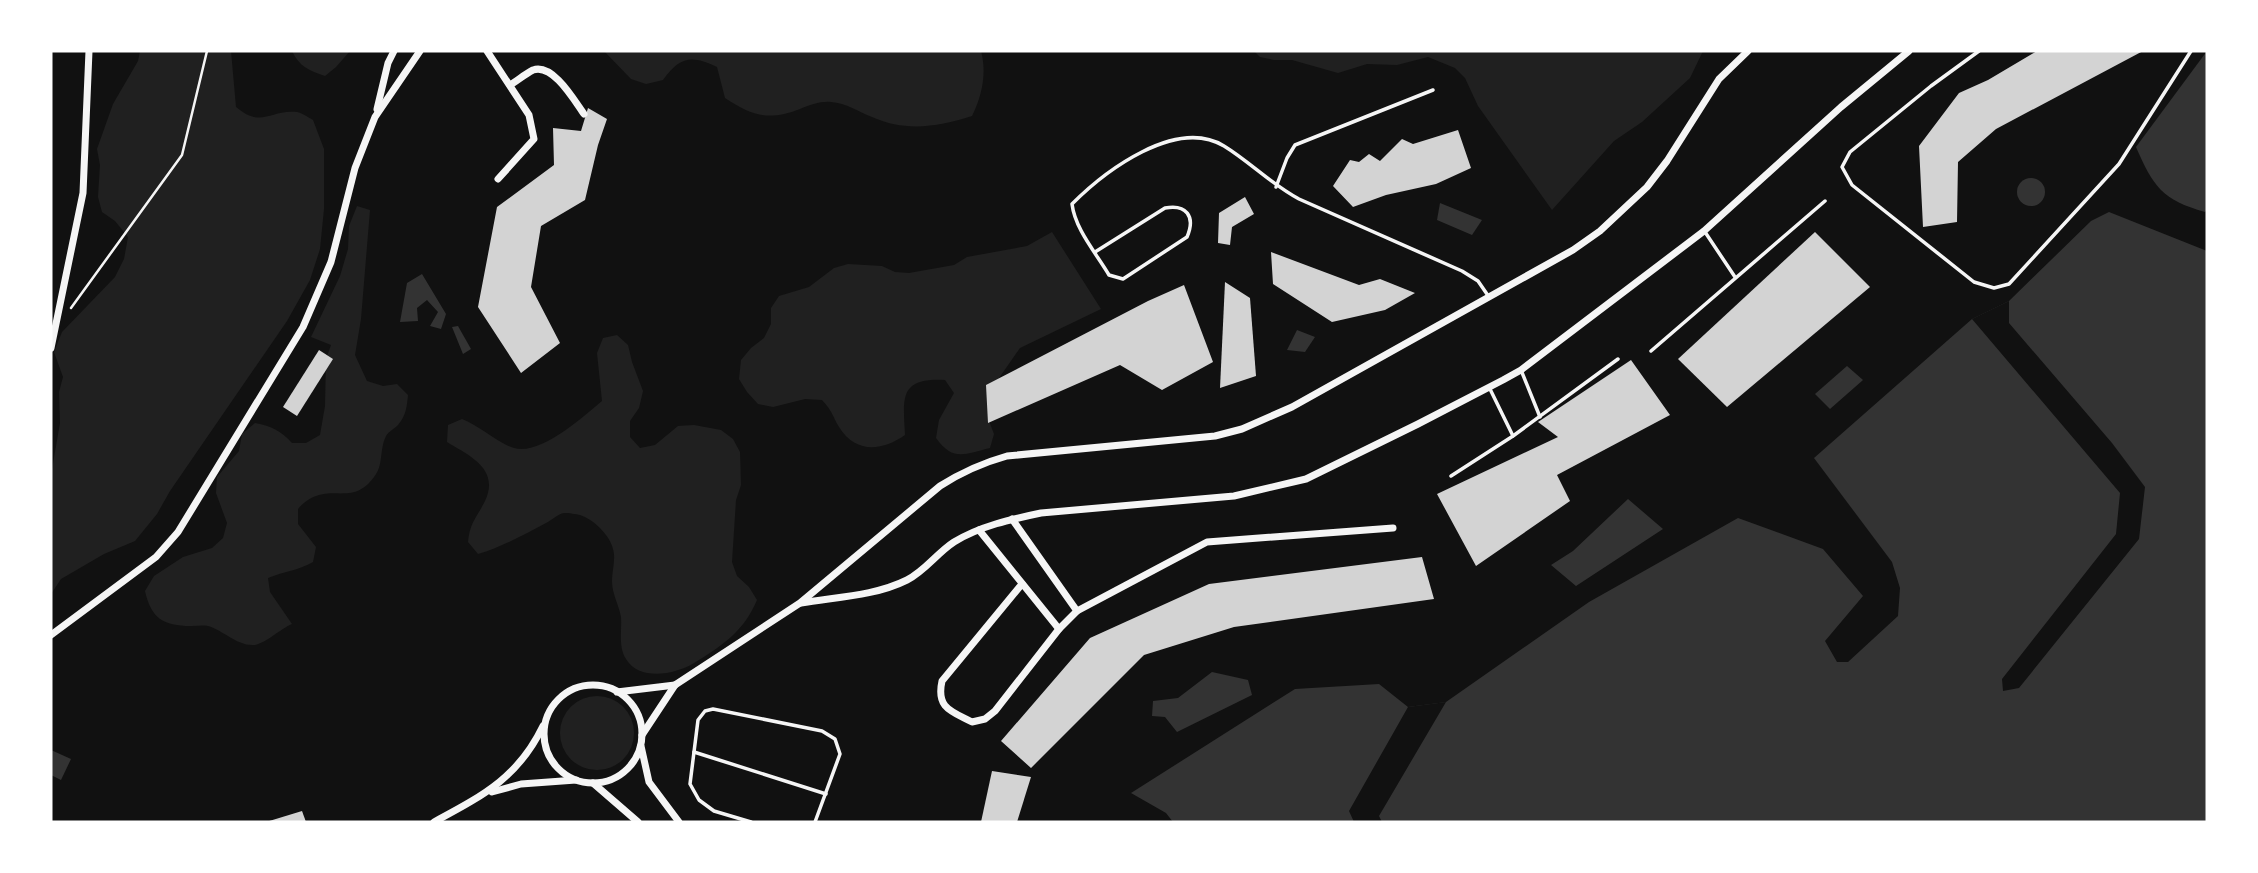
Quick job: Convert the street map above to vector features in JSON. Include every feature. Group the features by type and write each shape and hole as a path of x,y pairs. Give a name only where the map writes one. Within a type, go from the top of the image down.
{"street":[{"path":"51,348 83,193 89,51"},
{"path":"51,635 156,557 178,532 284,361 319,294 331,262 355,168 375,117 388,63 394,51"},
{"path":"375,117 421,51"},
{"path":"486,51 529,115 534,139 498,179"},
{"path":"642,735 675,685 800,603 940,486 972,468 989,461 1025,454 1188,439 1242,429 1292,407 1573,250 1625,210 1647,187 1667,161 1719,79 1748,51"},
{"path":"800,603 881,590 910,579 954,542 979,530 1013,519 1041,513 1234,496 1306,479 1356,456 1521,370 1704,231 1841,107 1909,51"},
{"path":"510,85 534,69 545,69 553,74 584,114"},
{"path":"1013,519 1077,611"},
{"path":"1022,584 942,681 939,695 945,708 972,722 985,719 995,711 1059,629 1077,611 1207,542 1392,528"},
{"path":"979,530 1059,629"},
{"path":"617,692 675,685"},
{"path":"433,822 488,793 521,783 576,780 593,783 624,773 634,761 640,746 642,735 639,718 630,703 617,692 599,686 581,686 564,694 551,707 533,747 513,772 488,793"},
{"path":"544,724 544,741 550,758 561,772 576,780"},
{"path":"640,746 649,782 679,822"},
{"path":"593,783 638,822"}],"lane":[{"path":"1979,51 1948,72 1850,152 1842,167 1852,186 1974,282 1994,288 2009,284 2119,163 2191,51"},
{"path":"1276,187 1295,145 1433,90"},
{"path":"1095,252 1165,208 1175,206 1184,209 1191,218 1192,227 1187,237 1123,279 1109,275 1095,252 1074,216 1072,204 1123,165 1163,141 1184,136 1202,138 1223,145 1276,187 1299,199 1462,271 1478,281 1489,297"},
{"path":"1651,351 1825,201"},
{"path":"1704,231 1735,277"},
{"path":"1451,476 1513,436 1618,359"},
{"path":"1521,370 1540,417"},
{"path":"1489,387 1513,436"},
{"path":"751,822 714,811 699,800 690,785 698,720 705,711 713,709 822,731 835,739 840,754 815,822"},
{"path":"694,752 826,794"}],"path":[{"path":"69,312 182,155 207,51"}],"shaded area":[{"path":"140,51 231,51 236,107 253,117 297,112 313,120 324,149 324,209 320,249 310,280 287,321 157,514 135,541 104,554 61,579 51,594 51,475 60,423 59,392 63,377 54,352 62,332 115,277 124,259 128,237 115,221 102,212 98,197 100,165 97,149 113,104 138,61"},
{"path":"292,51 350,51 325,76 305,67"},
{"path":"604,51 981,51 983,76 981,92 972,116 934,125 909,126 885,122 831,102 779,115 752,113 725,98 717,67 708,63 693,60 681,62 663,80 646,84 631,79"},
{"path":"1254,51 1703,51 1690,78 1642,122 1614,141 1552,210 1478,106 1465,78 1455,68 1428,57 1397,65 1367,64 1338,73 1292,60 1260,57"},
{"path":"2207,51 2205,212 2178,202 2161,190 2148,172 2136,147"},
{"path":"2031,178 2041,182 2045,192 2041,202 2031,206 2021,202 2017,192 2021,182"},
{"path":"1440,203 1482,220 1472,235 1437,220"},
{"path":"357,206 370,210 361,319 355,355 367,381 383,386 397,384 408,395 403,418 386,436 377,472 365,487 347,493 319,495 298,509 298,524 316,547 313,562 268,578 270,592 292,624 263,642 248,645 208,626 181,626 166,622 155,614 145,591 154,576 183,557 212,548 223,538 227,523 216,493 217,477 239,451 242,434 255,423 276,430 292,443 306,443 320,435 325,406 326,359 331,345 311,337 340,276 348,249 349,226"},
{"path":"2109,212 2207,251 2207,822 1173,822 1166,813 1131,793 1295,689 1379,684 1408,707 1446,702 1589,602 1738,518 1823,549 1863,596 1825,641 1837,662 1848,662 1898,616 1900,588 1892,562 1814,458 1972,319 2009,301 2091,221"},
{"path":"1052,232 1101,309 1020,348 990,391 989,421 994,434 990,448 966,454 954,453 942,446 936,438 939,420 954,393 945,380 919,382 912,387 905,400 905,435 887,444 870,447 861,446 846,436 822,400 805,399 773,407 758,404 739,379 741,360 764,338 771,324 771,308 779,296 809,287 834,268 848,264 882,266 895,272 909,273 954,265 967,257 1027,246"},
{"path":"422,274 446,314 441,329 430,326 438,312 427,300 417,308 418,321 400,322 407,283"},
{"path":"458,326 471,349 463,354 452,327"},
{"path":"1297,330 1315,337 1305,352 1287,350"},
{"path":"617,335 628,345 643,391 639,408 630,421 630,437 640,448 655,445 678,426 694,425 721,430 733,439 740,452 741,485 736,500 732,562 737,576 749,587 757,600 739,629 723,643 694,663 668,673 640,671 626,659 621,644 621,617 612,586 613,549 605,533 590,520 579,515 562,514 478,554 468,542 469,535 489,490 489,480 486,472 473,458 447,442 448,425 462,419 514,448 525,449 549,441 602,401 597,353 603,338"},
{"path":"1847,366 1863,380 1830,409 1815,394"},
{"path":"1628,499 1663,529 1576,586 1551,565 1573,551"},
{"path":"1212,672 1248,680 1252,695 1177,732 1165,717 1152,716 1153,701 1178,698"},
{"path":"590,696 604,696 618,702 628,712 634,733 628,754 618,764 604,770 590,770 576,764 566,754 560,740 560,726 566,712 576,702"},
{"path":"51,750 71,759 61,780 51,775"}],"pier":[{"path":"2009,301 2009,323 2112,443 2145,487 2139,539 2019,688 2003,691 2002,679 2116,534 2120,493 1972,319"},
{"path":"1446,702 1379,816 1382,822 1354,822 1349,811 1408,707"}],"building":[{"path":"2037,51 2143,51 1996,129 1958,162 1957,222 1923,227 1919,146 1959,93 1988,80"},
{"path":"588,108 607,119 585,200 541,226 531,287 560,343 521,373 478,307 497,207 554,165 553,128 581,131"},
{"path":"1458,130 1471,168 1436,184 1386,195 1353,207 1333,186 1350,160 1359,162 1369,154 1380,161 1402,139 1413,144"},
{"path":"1245,197 1254,214 1232,227 1230,245 1218,243 1219,213"},
{"path":"1815,232 1870,287 1727,407 1678,359"},
{"path":"1271,252 1359,285 1380,279 1415,293 1385,310 1332,322 1273,284"},
{"path":"1225,282 1250,298 1256,376 1220,388"},
{"path":"1184,285 1213,362 1162,390 1120,365 988,423 986,385"},
{"path":"319,350 333,359 297,416 283,407"},
{"path":"1631,360 1670,415 1557,475 1570,501 1476,566 1437,494 1558,437 1538,422"},
{"path":"1422,557 1434,599 1234,627 1144,655 1031,768 1001,741 1090,638 1209,584"},
{"path":"992,771 1031,777 1017,822 981,822"},
{"path":"302,811 306,822 266,822"}]}
